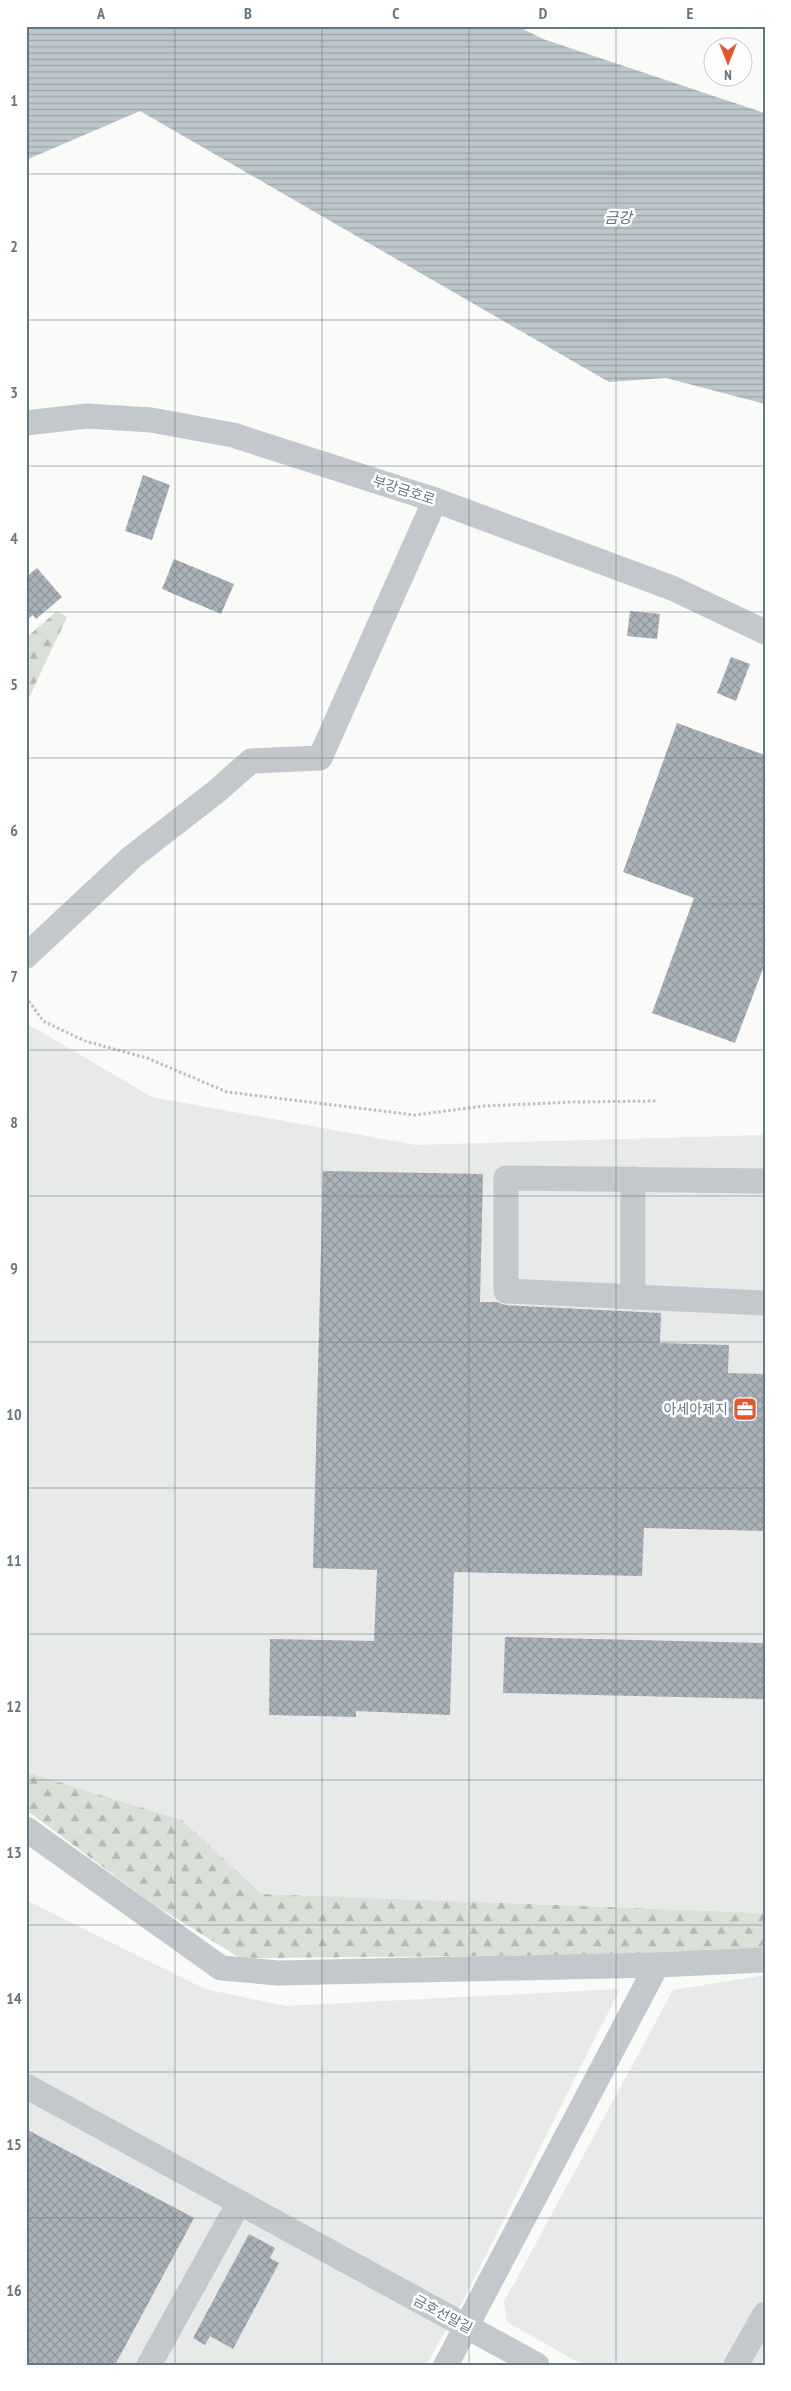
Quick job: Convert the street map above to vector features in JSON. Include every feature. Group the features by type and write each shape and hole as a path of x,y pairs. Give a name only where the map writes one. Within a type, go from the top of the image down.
{"street":[{"name":"부강금호로","path":"26,423 87,416 151,420 233,434 435,500 672,588 765,632"},
{"path":"26,956 132,857 251,761 320,758 435,500"},
{"path":"765,1181 506,1178 506,1291 765,1303"},
{"path":"633,1179 633,1297"},
{"path":"26,1829 221,1968 278,1973 658,1965 765,1960"},
{"path":"446,2365 658,1965"},
{"name":"금호선말길","path":"26,2086 537,2365"},
{"path":"149,2365 239,2204"},
{"path":"736,2365 765,2314"}],"path":[{"path":"26,997 43,1020 85,1041 148,1058 227,1092 415,1115 484,1106 657,1101"}],"shaded area":[{"name":"아세아제지","path":"26,1023 152,1097 416,1145 765,1135 765,1913 262,1894 182,1820 26,1772"},
{"path":"26,1900 205,1989 286,2006 620,1989 465,2297 426,2365 26,2365"},
{"path":"765,1975 765,2365 583,2365 507,2322 504,2302 673,1990"}],"green space":[{"path":"57,611 67,617 26,704 26,638"},
{"path":"26,1772 182,1820 262,1894 765,1913 765,1950 603,1955 240,1958 153,1904 26,1810"}],"water":[{"name":"금강","path":"26,26 517,26 543,39 765,113 765,404 666,378 609,382 140,111 26,160"}],"building":[{"path":"143,475 170,485 152,540 125,531"},
{"path":"174,559 234,584 221,614 162,589"},
{"path":"37,568 62,597 36,619 33,615 26,621 26,577"},
{"path":"630,611 660,614 657,639 627,636"},
{"path":"731,657 750,664 736,701 717,693"},
{"path":"677,723 765,755 765,963 735,1043 652,1013 694,898 623,872"},
{"path":"323,1171 483,1174 480,1302 661,1313 660,1343 729,1345 728,1373 765,1374 765,1531 644,1528 642,1576 454,1572 450,1715 356,1711 356,1717 269,1715 270,1639 374,1641 377,1570 313,1568"},
{"path":"505,1637 765,1643 765,1699 503,1693"},
{"path":"26,2129 194,2218 115,2365 26,2365"},
{"path":"249,2234 275,2248 270,2258 279,2263 233,2349 210,2336 205,2345 193,2338"}],"place":[{"name":"아세아제지","path":"745,1409"}]}
